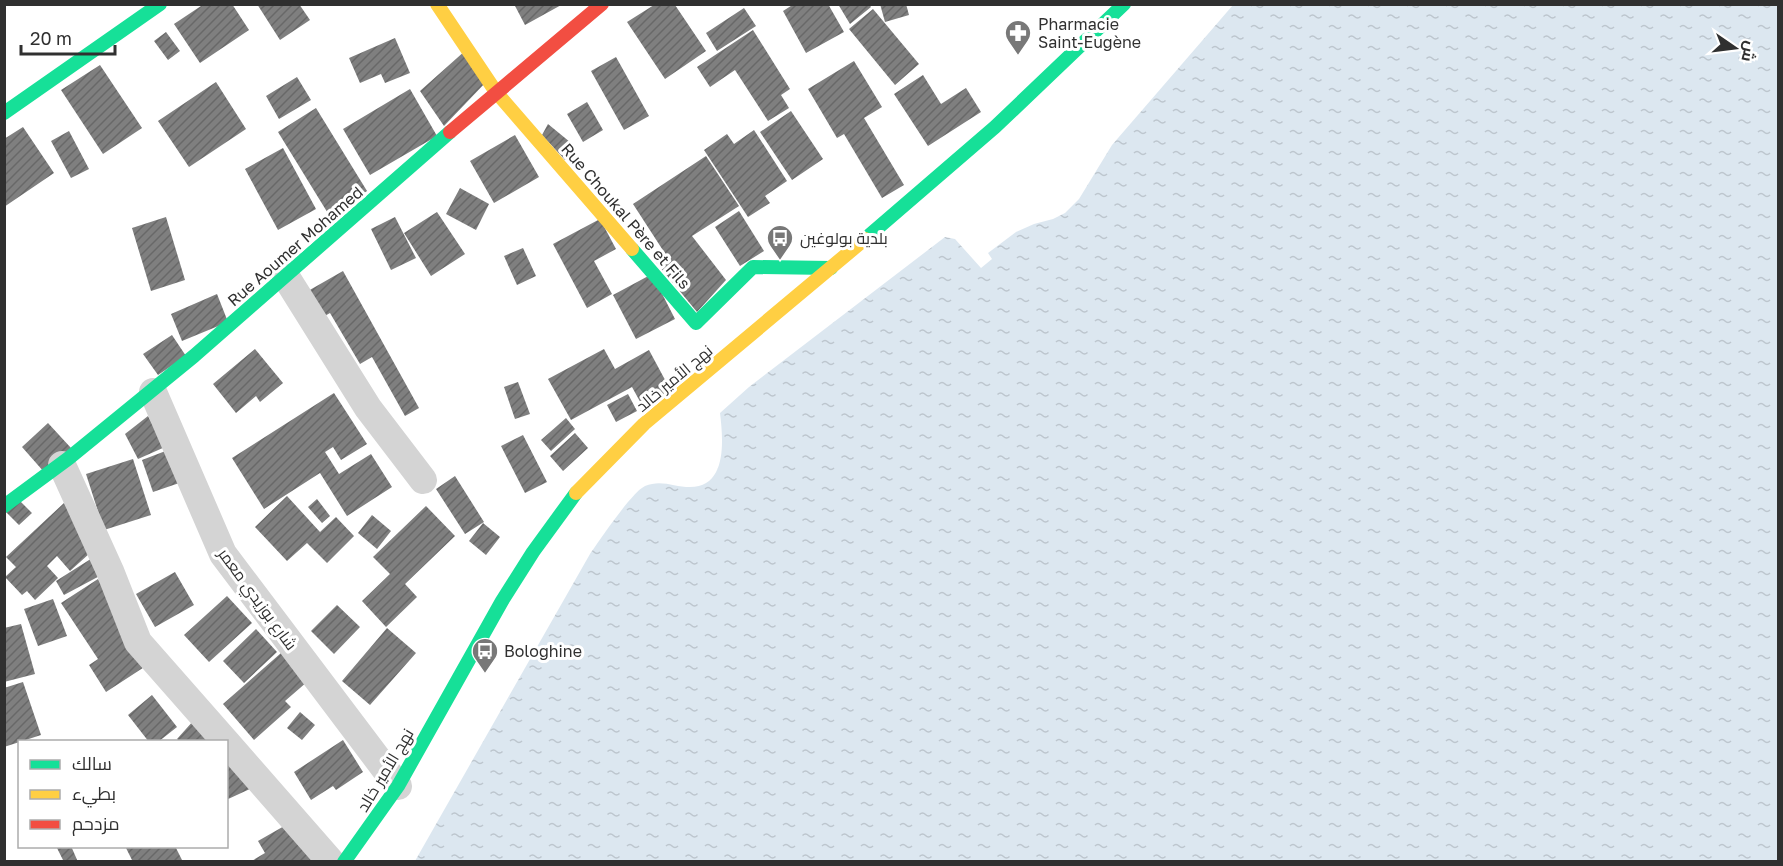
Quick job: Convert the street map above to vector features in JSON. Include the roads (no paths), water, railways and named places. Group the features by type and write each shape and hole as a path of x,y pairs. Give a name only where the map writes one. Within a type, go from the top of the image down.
{"main road":[{"path":"4,112 160,4"},
{"name":"Rue Choukal Père et Fils","path":"437,4 496,92 696,323 753,267 831,268"},
{"name":"Rue Aoumer Mohamed","path":"4,506 62,465 153,392 496,92 602,4"},
{"name":"نهج الأمير خالد","path":"344,861 398,786 502,601 572,497 644,424 995,127 1124,4"}],"street":[{"path":"286,277 368,408 423,480"},
{"name":"شارع بوزيدي معمر","path":"153,392 223,554 398,786"},
{"path":"62,465 110,572 138,642 224,740"},
{"path":"228,744 331,861"}],"water":[{"path":"1233,5 1778,5 1778,861 415,861 590,554 616,517 639,490 651,484 662,483 690,487 702,485 711,479 717,470 722,447 720,413 749,387 945,237 955,239 981,268 992,259 988,253 1016,232 1065,213 1079,199 1112,145"}],"place":[{"name":"Pharmacie Saint-Eugène","path":"1018,56"},
{"name":"بلدية بولوغين","path":"780,261"},
{"name":"Bologhine","path":"485,674"}]}
